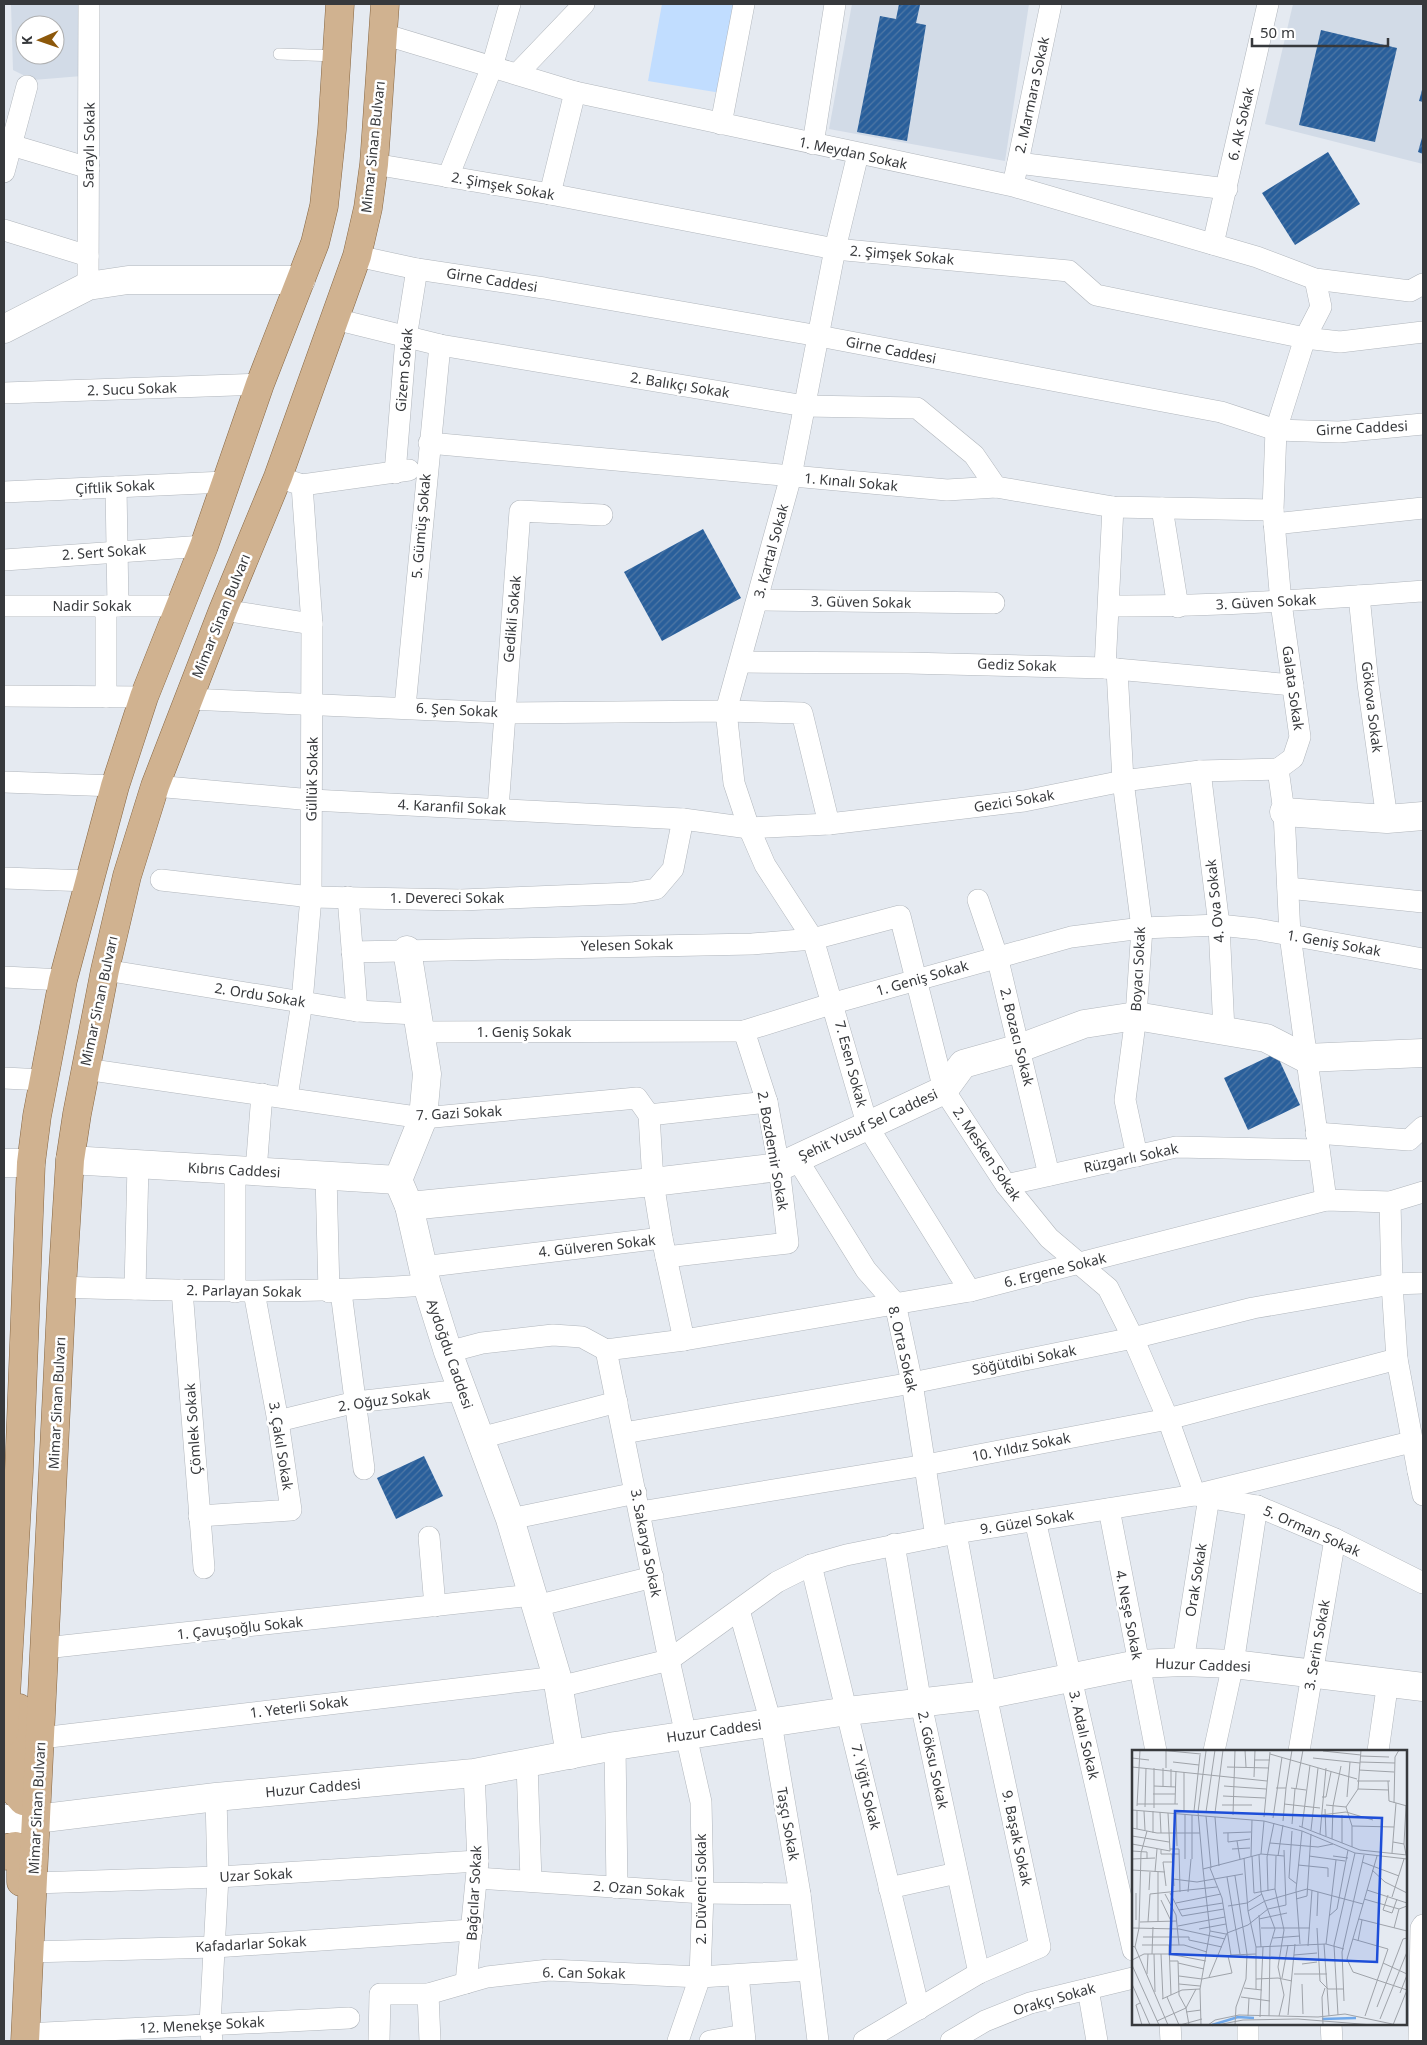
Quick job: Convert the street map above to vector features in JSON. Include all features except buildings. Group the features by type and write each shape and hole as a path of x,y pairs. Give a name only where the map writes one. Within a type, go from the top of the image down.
{"main road":[{"path":"4,1732 11,1471 32,1163 44,1080 63,980 115,786 144,697 204,546 260,384 315,243 324,206 340,4"},
{"name":"Mimar Sinan Bulvarı","path":"25,2038 62,1287 70,1160 85,1069 105,970 127,876 155,786 223,610 290,481 335,319 357,256 368,208 374,164 385,4"},
{"path":"4,329 88,286 128,280 301,280"},
{"path":"1284,812 1387,819 1423,816"},
{"path":"398,1180 423,1118 426,1074 407,950"},
{"name":"Şehit Yusuf Sel Caddesi","path":"409,1206 653,1182 788,1163 944,1090 963,1064 1020,1048 1084,1024 1136,1016 1266,1038 1305,1058 1423,1053"},
{"name":"Kıbrıs Caddesi","path":"70,1160 398,1180"},
{"path":"4,1163 32,1163"},
{"name":"Aydoğdu Caddesi","path":"398,1180 409,1206 424,1276 448,1352 510,1519 558,1682 570,1755"},
{"path":"7,1652 20,1691 16,1793 23,1801 32,1797 37,1774"},
{"name":"Huzur Caddesi","path":"4,1820 216,1797 474,1773 615,1746 687,1735 848,1711 986,1695 1072,1679 1138,1664 1183,1662 1233,1664 1313,1672 1423,1687"},
{"path":"4,1856 8,1848 15,1846 21,1852 18,1942 28,1980"}],"street":[{"name":"Saraylı Sokak","path":"88,286 89,4"},
{"path":"448,177 492,67 510,4"},
{"path":"517,74 584,4"},
{"path":"721,124 744,4"},
{"path":"813,144 835,4"},
{"name":"2. Marmara Sokak","path":"1013,186 1051,4"},
{"name":"6. Ak Sokak","path":"1213,244 1268,4"},
{"name":"1. Meydan Sokak","path":"383,34 575,92 1013,186 1257,257 1314,279 1410,291 1423,284"},
{"path":"4,172 27,86"},
{"path":"550,194 575,92"},
{"path":"11,145 89,168"},
{"name":"3. Kartal Sokak","path":"749,828 734,783 726,711 791,476 835,249 858,154"},
{"path":"1018,163 1227,189"},
{"name":"2. Şimşek Sokak","path":"374,164 550,194 835,249 1069,271 1096,295 1305,338 1340,342 1423,332"},
{"path":"4,230 88,256"},
{"name":"Girne Caddesi","path":"357,256 417,269 544,288 819,336 1221,412 1276,430 1339,432 1423,424"},
{"name":"Gizem Sokak","path":"395,473 406,338 417,269"},
{"name":"Galata Sokak","path":"1278,769 1293,758 1300,737 1281,603 1274,517 1276,430 1305,338 1321,306 1314,279"},
{"name":"2. Balıkçı Sokak","path":"335,319 440,345 805,406 917,408 974,455 996,487"},
{"name":"5. Gümüş Sokak","path":"405,707 429,443 440,345"},
{"name":"2. Sucu Sokak","path":"4,393 260,384"},
{"name":"1. Kınalı Sokak","path":"429,443 947,490 996,487 1113,507 1162,508 1274,517 1423,508"},
{"path":"290,481 395,473 427,468"},
{"name":"Güllük Sokak","path":"288,1097 302,1002 311,897 313,705 312,624 290,481"},
{"name":"Çiftlik Sokak","path":"4,492 225,482"},
{"path":"106,697 117,551 116,487"},
{"name":"Boyacı Sokak","path":"1113,507 1109,606 1111,668 1122,781 1142,928 1136,1016 1125,1100 1137,1156"},
{"path":"1162,508 1178,607"},
{"name":"Gedikli Sokak","path":"498,809 520,510 602,515"},
{"name":"2. Sert Sokak","path":"4,560 204,546"},
{"name":"3. Güven Sokak","path":"1109,606 1178,607 1281,603 1423,591"},
{"name":"Gökova Sokak","path":"1359,596 1368,684 1387,819"},
{"name":"3. Güven Sokak","path":"758,600 994,603"},
{"name":"Nadir Sokak","path":"4,606 181,606"},
{"path":"223,610 312,624"},
{"name":"Gediz Sokak","path":"741,662 908,663 1111,668 1293,685"},
{"path":"4,696 144,697"},
{"name":"6. Şen Sokak","path":"189,699 405,707 504,713 726,711 802,713 829,824"},
{"path":"1278,769 1284,812 1290,935 1305,1058 1326,1200"},
{"name":"Gezici Sokak","path":"749,828 829,824 1024,801 1122,781 1200,771 1278,769"},
{"name":"4. Ova Sokak","path":"1200,771 1219,925 1224,1031"},
{"path":"4,782 115,786"},
{"name":"4. Karanfil Sokak","path":"155,786 312,800 683,819 749,828"},
{"name":"1. Devereci Sokak","path":"161,880 311,897 461,900 632,893 656,889 673,869 683,819"},
{"name":"7. Esen Sokak","path":"749,828 765,864 813,939 834,1003 868,1127 970,1291"},
{"path":"4,878 88,881"},
{"path":"1288,888 1423,902"},
{"path":"348,897 357,1011"},
{"name":"2. Bozacı Sokak","path":"978,900 997,956 1049,1175"},
{"name":"Yelesen Sokak","path":"352,952 752,944 813,939 900,916"},
{"name":"2. Mesken Sokak","path":"900,916 944,1090 1006,1185 1049,1238 1108,1288 1133,1338 1202,1496"},
{"name":"1. Geniş Sokak","path":"417,1023 744,1031 834,1003 1071,936 1142,928 1219,925 1290,935 1423,959"},
{"name":"2. Ordu Sokak","path":"105,970 357,1011 417,1023"},
{"path":"4,977 63,980"},
{"name":"2. Bozdemir Sokak","path":"744,1031 788,1163 788,1243"},
{"name":"7. Gazi Sokak","path":"85,1069 423,1118 637,1098 649,1115"},
{"path":"4,1078 44,1080"},
{"name":"3. Çakıl Sokak","path":"199,1516 291,1510 278,1421 244,1292 246,1171 262,1094"},
{"path":"684,1340 664,1248 653,1182 649,1115 767,1102"},
{"name":"Rüzgarlı Sokak","path":"1006,1185 1176,1147 1409,1140 1423,1127"},
{"name":"8. Orta Sokak","path":"788,1163 866,1270 895,1303 912,1383 926,1465 946,1535"},
{"path":"136,1290 138,1165"},
{"path":"326,1175 335,1292 356,1402 364,1469"},
{"name":"6. Ergene Sokak","path":"606,1350 684,1340 970,1291 1080,1265 1326,1200 1390,1202 1423,1192"},
{"path":"1390,1202 1392,1284 1397,1359 1411,1442 1420,1471 1423,1495"},
{"name":"4. Gülveren Sokak","path":"424,1276 664,1248 788,1243"},
{"name":"2. Parlayan Sokak","path":"62,1287 244,1292 335,1292 424,1276"},
{"name":"Söğütdibi Sokak","path":"624,1433 912,1383 1133,1338 1253,1308 1392,1284 1423,1283"},
{"name":"Çömlek Sokak","path":"182,1290 204,1568"},
{"path":"448,1352 482,1343 553,1335 582,1337 606,1350"},
{"name":"3. Sakarya Sokak","path":"606,1350 669,1660 687,1735"},
{"name":"10. Yıldız Sokak","path":"510,1519 926,1465 1168,1418 1397,1359"},
{"name":"2. Oğuz Sokak","path":"278,1421 356,1402 462,1390"},
{"path":"480,1438 617,1402"},
{"name":"9. Güzel Sokak","path":"669,1660 777,1582 811,1565 846,1554 1035,1520 1202,1496 1411,1442"},
{"name":"5. Orman Sokak","path":"1202,1496 1257,1506 1335,1539 1423,1583"},
{"name":"Orak Sokak","path":"1183,1662 1202,1496"},
{"path":"1214,1750 1233,1664 1257,1506"},
{"name":"4. Neşe Sokak","path":"1109,1509 1156,1750"},
{"name":"3. Adalı Sokak","path":"1035,1520 1132,1946"},
{"name":"9. Başak Sokak","path":"864,2041 979,1973 1040,1947 986,1695 946,1535"},
{"path":"429,1538 435,1606"},
{"name":"3. Serin Sokak","path":"1299,1750 1335,1539"},
{"name":"2. Göksu Sokak","path":"894,1544 921,1704 979,1973"},
{"name":"7. Yiğit Sokak","path":"811,1565 919,2009"},
{"name":"1. Çavuşoğlu Sokak","path":"45,1648 435,1606 534,1600 653,1577"},
{"name":"Taşçı Sokak","path":"739,1610 771,1723 800,1894 818,2041"},
{"name":"1. Yeterli Sokak","path":"41,1738 558,1682 669,1660"},
{"path":"1378,1750 1388,1682"},
{"name":"2. Düvenci Sokak","path":"678,2041 700,1977 703,1893 701,1802 687,1735"},
{"path":"615,1746 617,1888"},
{"path":"527,1763 531,1881"},
{"name":"Bağcılar Sokak","path":"466,1983 478,1870 474,1773"},
{"path":"211,2032 218,1878 216,1797"},
{"name":"2. Ozan Sokak","path":"478,1870 531,1881 617,1888 703,1893 800,1894"},
{"name":"Uzar Sokak","path":"34,1883 478,1870"},
{"path":"889,1888 958,1873"},
{"path":"1419,2041 1421,1928 1423,1925"},
{"name":"Kafadarlar Sokak","path":"30,1952 215,1947 472,1930"},
{"name":"6. Can Sokak","path":"380,2041 380,1994 428,1994 487,1978 549,1970 700,1977 808,1970"},
{"path":"710,2041 744,2038 738,1975"},
{"name":"Orakçı Sokak","path":"951,2041 985,2021 1030,2003 1132,1978"},
{"path":"1088,1988 1097,2041"},
{"path":"428,1994 430,2041"},
{"name":"12. Menekşe Sokak","path":"25,2038 211,2032 349,2018"},
{"path":"1170,2025 1171,2041"},
{"path":"1248,2025 1248,2041"},
{"path":"1331,2025 1332,2041"}],"lane":[{"path":"279,54 336,56"}],"shaded area":[{"path":"11,4 81,4 82,76 33,80 13,70"},
{"path":"662,4 736,4 721,93 648,81"},
{"path":"852,4 1029,4 1005,161 829,129"},
{"path":"1293,4 1423,4 1423,164 1265,124"}]}
